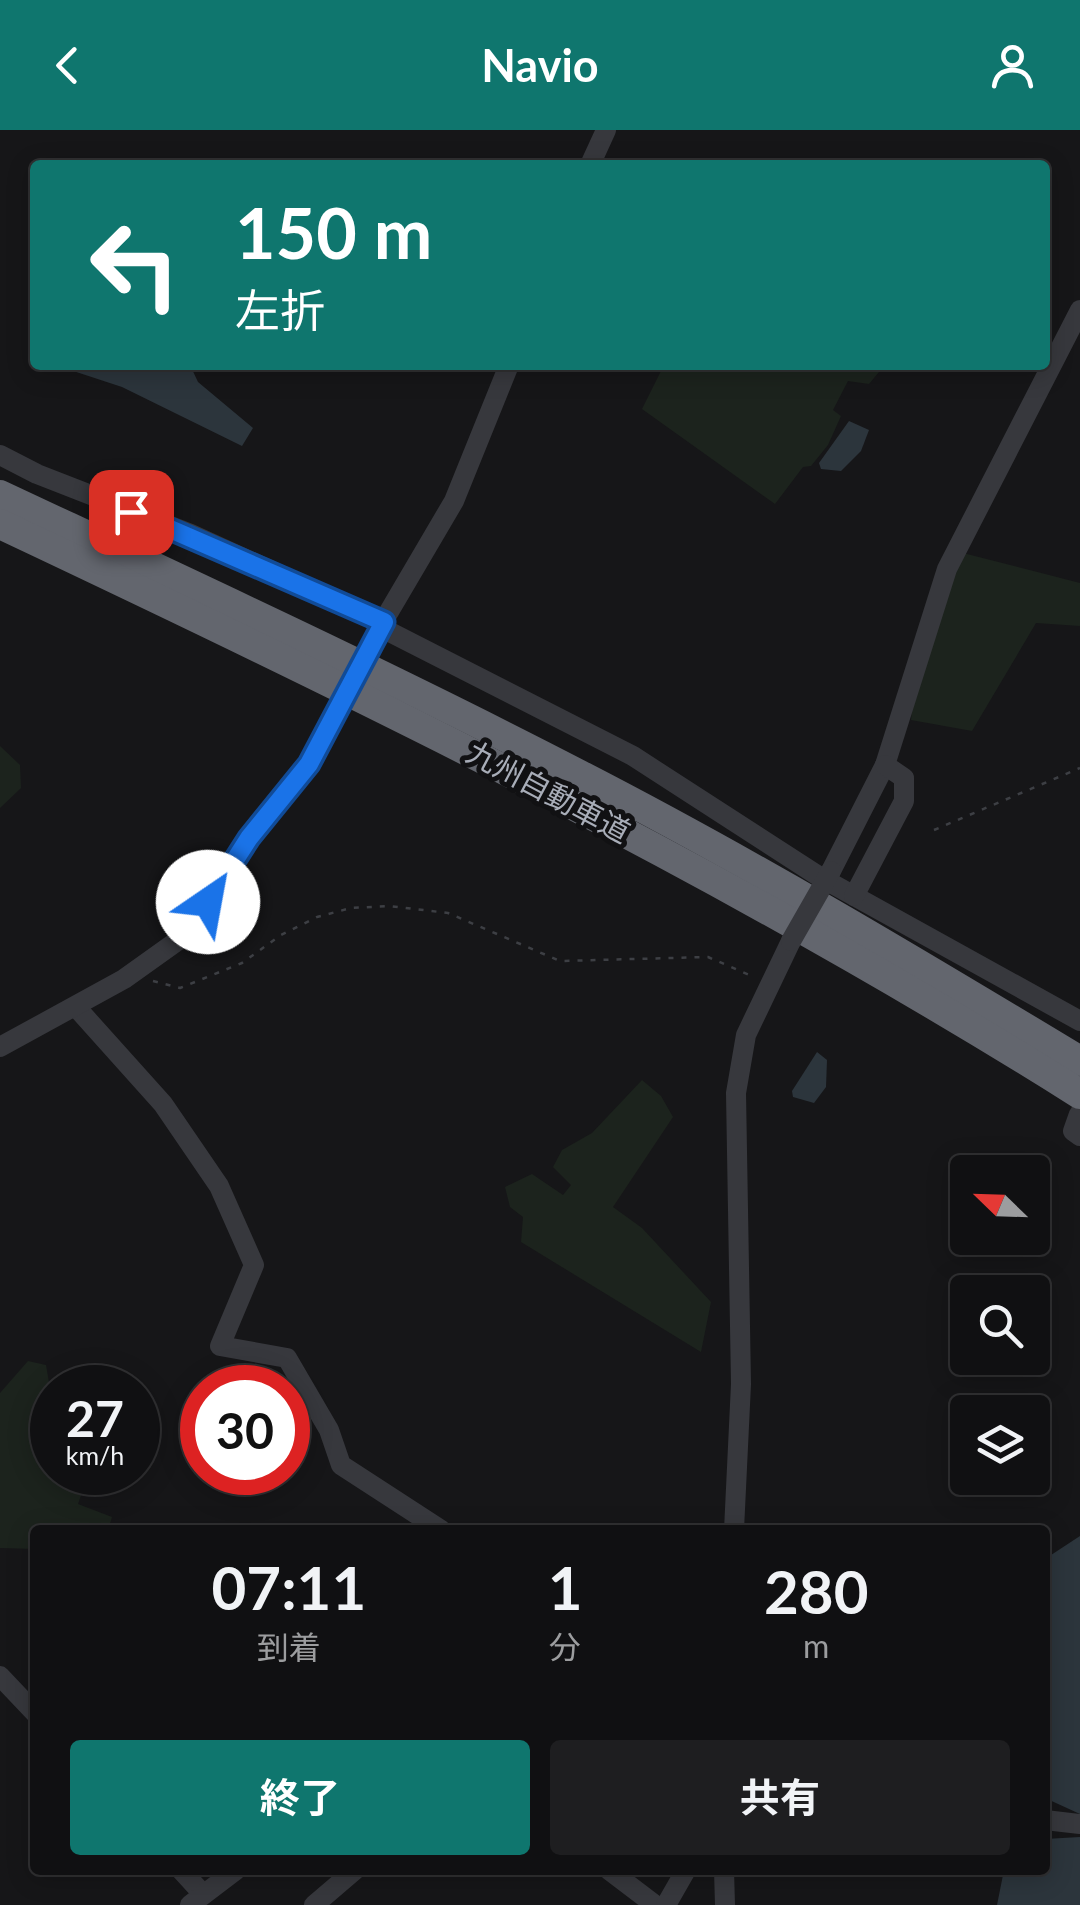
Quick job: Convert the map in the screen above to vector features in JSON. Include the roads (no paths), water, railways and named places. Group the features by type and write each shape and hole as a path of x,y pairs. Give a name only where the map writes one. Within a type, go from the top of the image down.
{"highway":[{"name":"九州自動車道","path":"0,495 346,657 582,776 786,886 1080,1062"},
{"name":"九州自動車道","path":"0,524 525,776 800,925 1080,1094"}],"street":[{"path":"592,160 606,130"},
{"path":"1050,367 1080,310"},
{"path":"1069,330 1080,351"},
{"path":"0,1047 124,979 187,934 249,838 309,764 332,724 382,624 454,501 507,370"},
{"path":"734,1525 742,1384 736,1092 746,1035 884,765 946,569 1048,370"},
{"path":"0,455 37,474 191,534 382,624 633,756 854,896 1080,1021"},
{"path":"854,896 904,801 904,778 884,765"},
{"path":"76,1007 123,1054 174,1120 219,1186 254,1265 220,1346 287,1358 329,1430 341,1465 433,1525"},
{"path":"1079,1114 1073,1132 1080,1136"},
{"path":"0,1676 30,1709"},
{"path":"1050,1821 1080,1824"},
{"path":"184,1875 196,1899 229,1875"},
{"path":"314,1905 349,1875"},
{"path":"616,1875 655,1905"},
{"path":"666,1905 683,1875"},
{"path":"724,1875 725,1905"}]}
